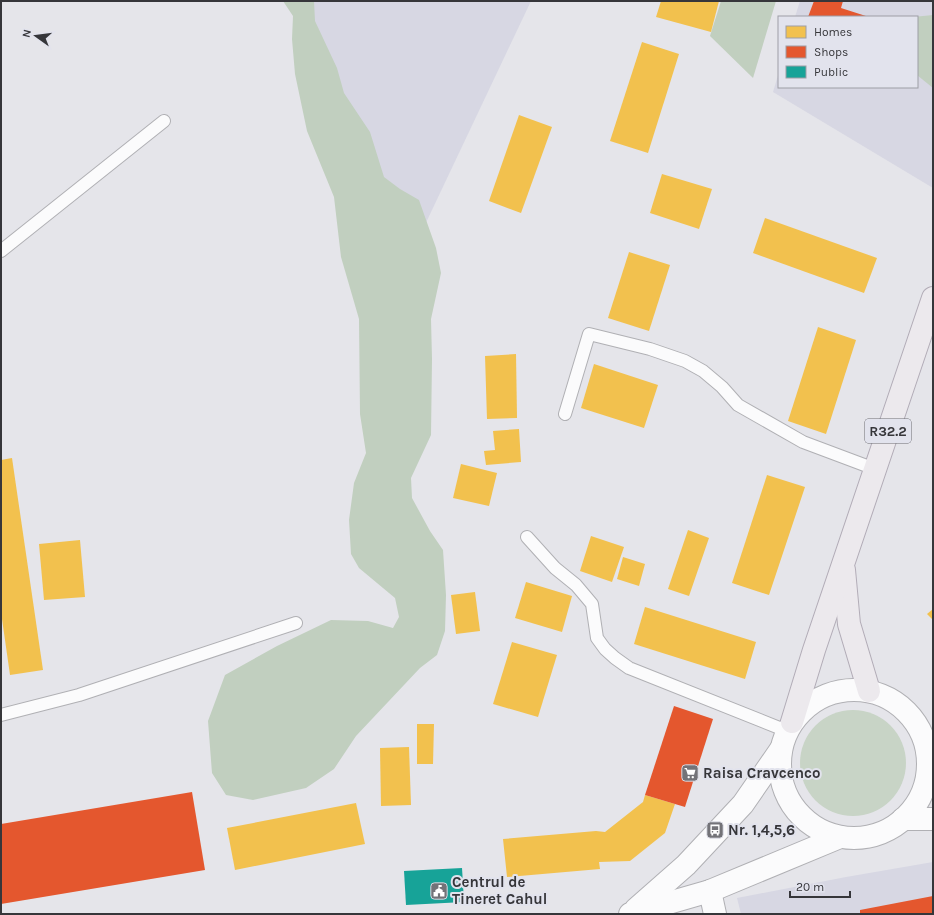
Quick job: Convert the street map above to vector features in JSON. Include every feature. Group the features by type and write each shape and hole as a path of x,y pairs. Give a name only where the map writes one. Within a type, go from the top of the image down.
{"main road":[{"name":"R32.2","path":"787,734 933,298"},
{"name":"R32.2","path":"843,563 849,624 869,691"},
{"path":"630,914 686,865 743,804 800,712 820,697 832,692 857,689 869,691 890,699 907,712 920,729 930,752 922,793 910,812 894,826 884,832 863,838 840,837 829,834 818,829 800,815 792,806 786,795 780,773 780,761 787,734"},
{"path":"903,819 933,819"},
{"path":"630,914 710,891 840,837"},
{"path":"710,891 715,914"}],"lane":[{"path":"1,251 164,121"},
{"path":"565,414 589,334 685,361 704,371 722,387 738,405 744,409 803,442 876,469"},
{"path":"527,537 555,568 576,585 592,604 597,638 605,649 615,658 629,668 787,734"},
{"path":"1,715 79,695 296,623"}],"shaded area":[{"path":"296,1 531,1 423,229 348,143"},
{"path":"800,1 933,1 933,188 773,92 778,75 778,88 918,88 918,16 795,16"},
{"path":"933,862 933,914 741,914 737,898 846,877"}],"green space":[{"path":"283,1 314,1 315,21 337,68 344,93 370,132 384,177 400,189 419,200 436,248 441,273 431,319 431,435 411,478 412,498 430,531 443,550 446,595 445,631 437,655 420,668 356,736 334,769 306,788 253,800 226,795 212,773 208,721 225,675 277,646 331,620 368,621 393,628 399,617 395,598 359,568 351,554 349,520 354,483 366,453 360,414 359,319 341,257 334,197 307,131 295,74 292,39 293,16"},
{"path":"721,1 776,1 753,78 710,36"},
{"path":"933,15 933,88 918,76 918,16"},
{"path":"853,710 873,714 890,726 902,743 906,763 902,783 890,800 873,812 853,816 833,812 816,800 804,783 800,763 804,743 816,726 833,714"}],"building: Homes":[{"path":"661,1 719,1 711,32 656,17"},
{"path":"642,42 679,54 648,153 610,141"},
{"path":"519,115 552,127 521,213 489,201"},
{"path":"662,174 712,189 699,229 650,213"},
{"path":"765,218 877,258 864,293 753,253"},
{"path":"629,252 670,265 649,331 608,318"},
{"path":"818,327 856,340 826,434 788,421"},
{"path":"516,354 517,418 487,419 485,356"},
{"path":"594,364 658,385 644,428 581,408"},
{"path":"519,429 521,462 486,465 484,451 495,450 493,431"},
{"path":"12,458 43,670 10,675 1,612 1,460"},
{"path":"461,464 497,473 489,506 453,498"},
{"path":"767,475 805,487 769,595 732,583"},
{"path":"688,530 709,538 689,596 668,589"},
{"path":"591,536 624,547 612,582 580,571"},
{"path":"80,540 85,597 44,600 39,544"},
{"path":"623,557 645,564 639,586 617,579"},
{"path":"526,582 572,596 562,632 515,618"},
{"path":"475,592 480,631 456,634 451,595"},
{"path":"645,607 756,642 745,679 634,644"},
{"path":"933,609 933,620 927,614"},
{"path":"512,642 557,655 538,717 493,704"},
{"path":"417,724 434,724 433,764 417,764"},
{"path":"409,747 411,805 381,806 380,748"},
{"path":"645,795 675,804 665,833 630,861 599,862 600,869 507,877 503,839 596,831 605,832 643,802"},
{"path":"356,803 365,844 235,870 227,828"}],"building: Shops":[{"path":"814,1 843,1 841,8 866,16 808,16"},
{"path":"674,706 713,719 685,807 645,795"},
{"path":"192,792 205,870 1,904 1,824"},
{"path":"933,896 933,914 860,914 860,910"}],"building: Public":[{"path":"462,868 464,902 406,905 404,871"}],"place":[{"name":"Raisa Cravcenco","path":"690,773"},
{"name":"Nr. 1,4,5,6","path":"715,830"},
{"name":"Centrul de Tineret Cahul","path":"439,891"}]}
